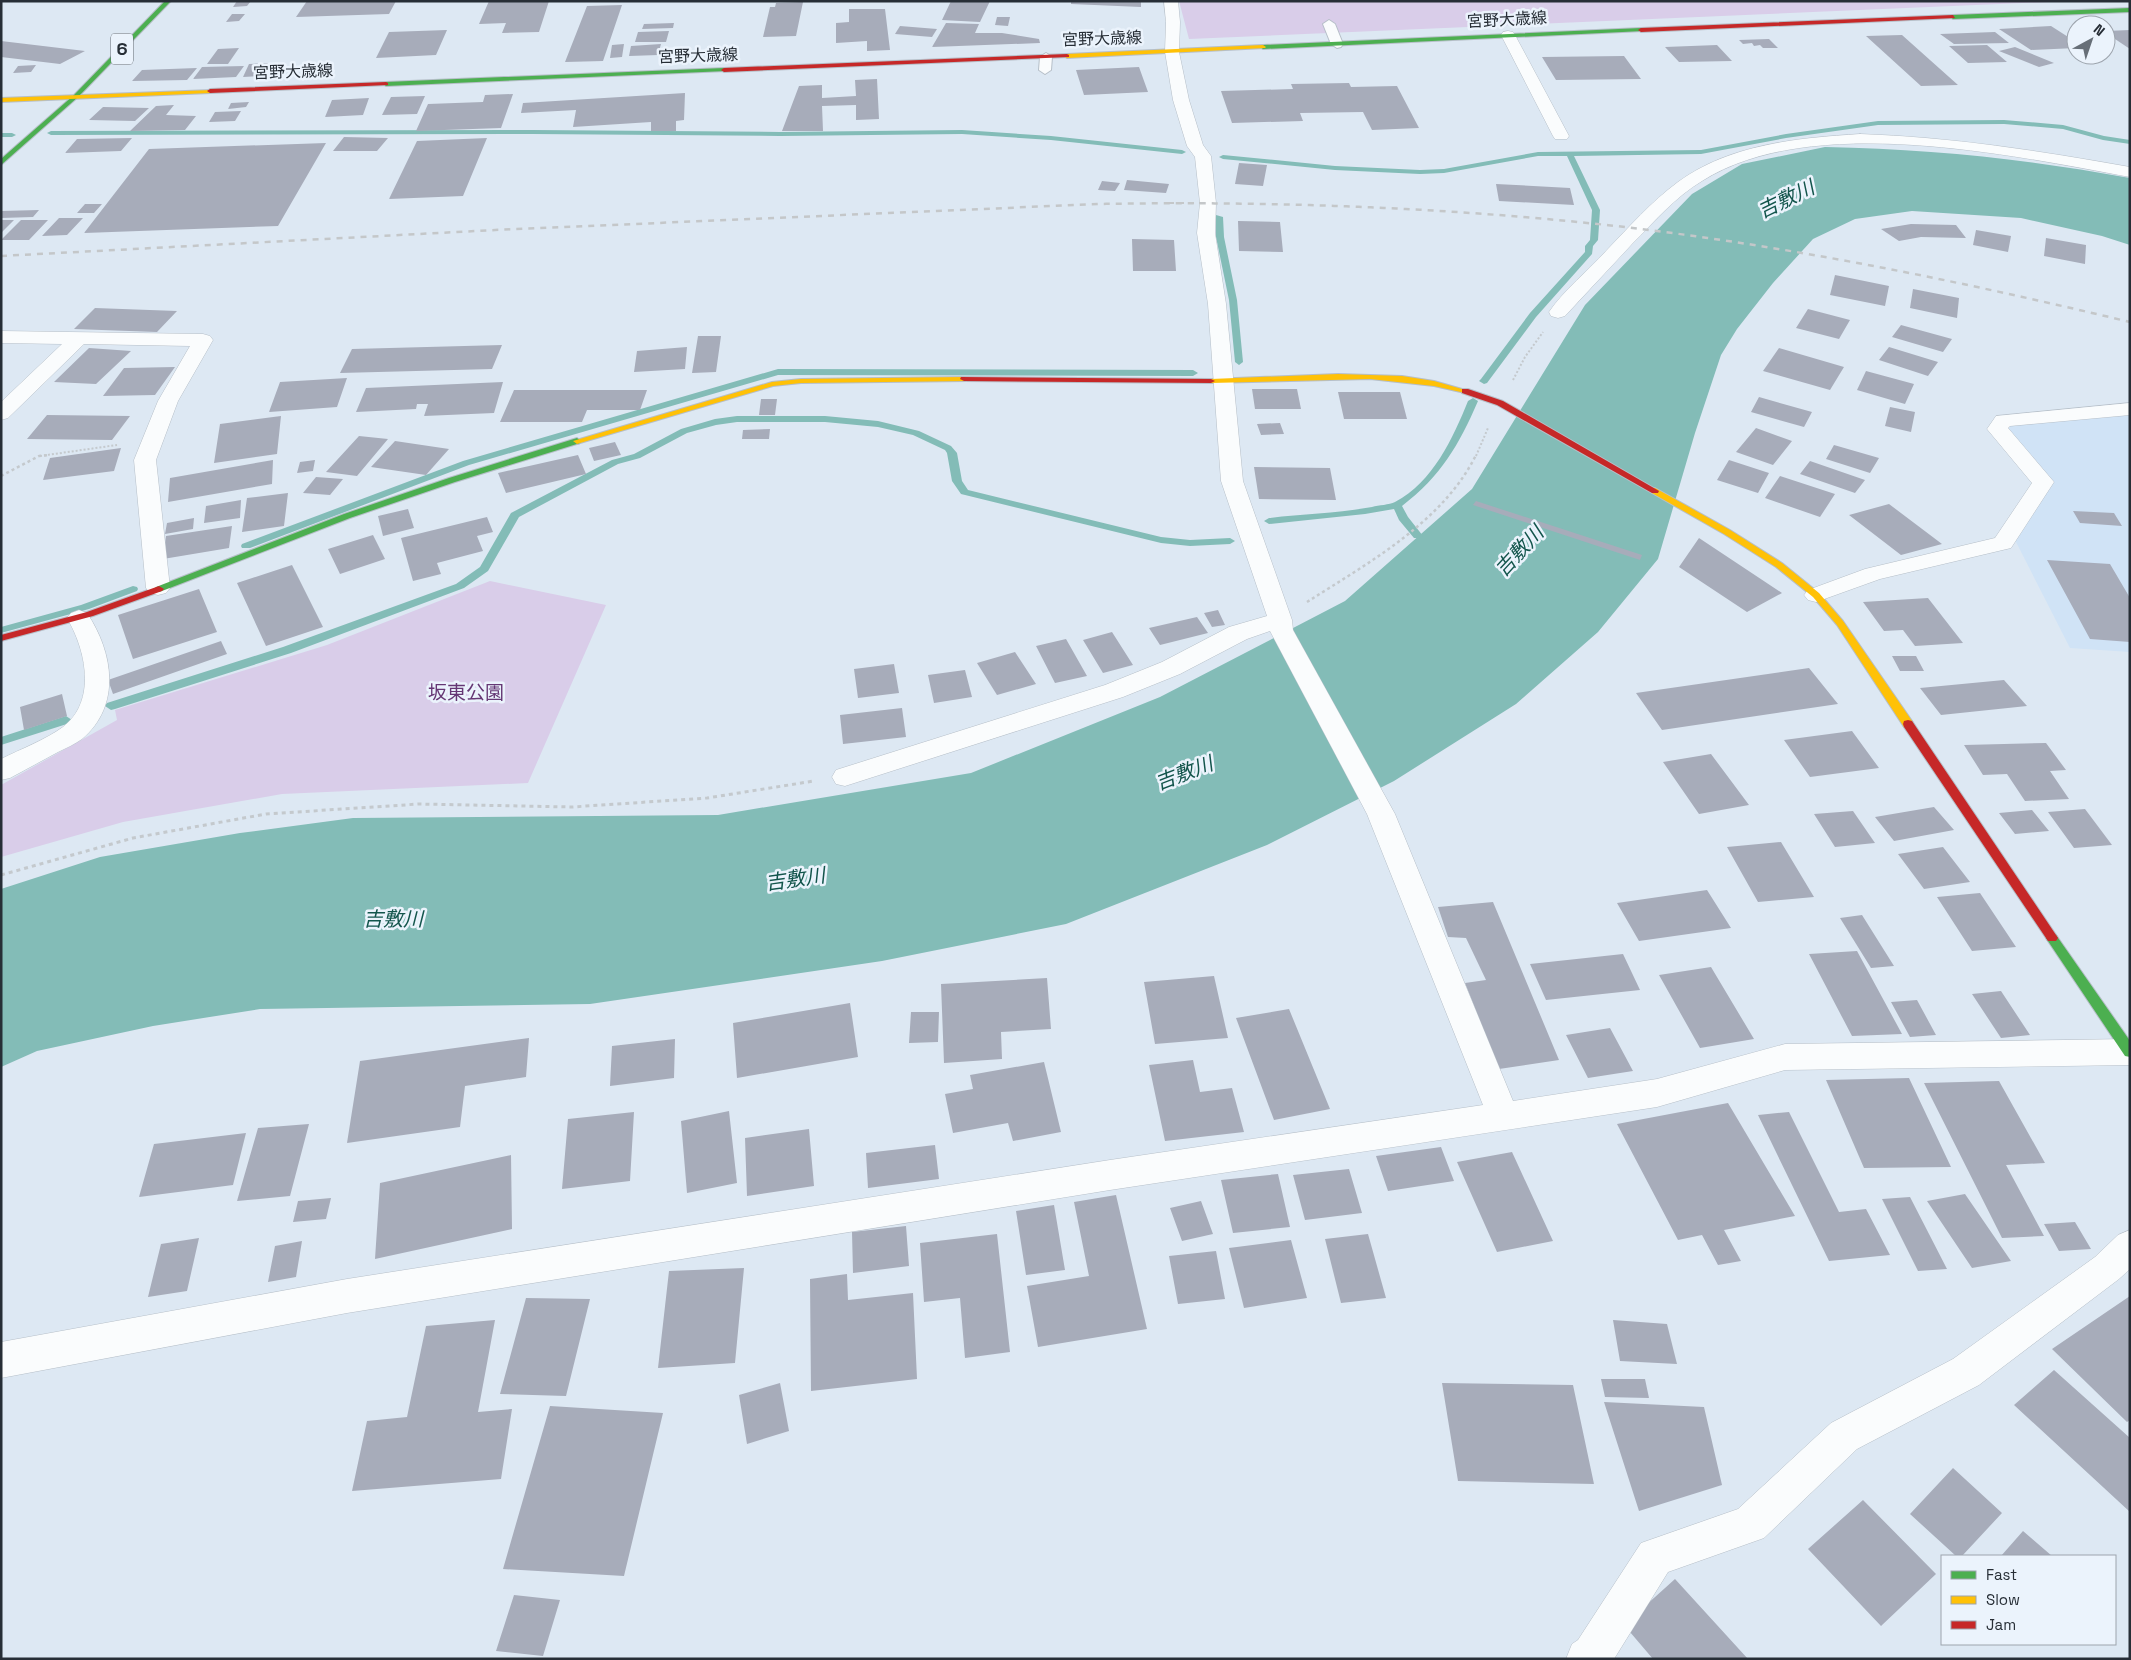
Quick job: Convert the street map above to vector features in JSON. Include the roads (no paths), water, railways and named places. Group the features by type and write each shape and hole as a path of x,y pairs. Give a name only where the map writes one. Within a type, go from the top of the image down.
{"main road":[{"name":"6","path":"76,96 168,1"},
{"path":"1893,8 1906,20"},
{"name":"宮野大歳線","path":"1,100 1046,64 1172,52 1508,35 2130,10"},
{"path":"1,163 76,96"},
{"path":"1,638 79,618 347,516 491,466 772,384 809,381 916,379 1225,382 1264,378 1399,378 1432,382 1479,394 1500,403 1693,512 1779,565 1816,595 1840,623 2130,1052"}],"street":[{"path":"1171,1 1173,22 1172,52 1181,100 1195,146 1203,156 1208,203 1206,234 1217,304 1232,481 1280,625 1381,814 1503,1116"},
{"path":"1508,35 1561,136"},
{"path":"1558,312 1655,210 1689,182 1709,170 1737,158 1782,146 1824,139 1919,142 2018,151 2130,172"},
{"path":"1,336 203,340 168,402 145,460 158,588"},
{"path":"1,414 78,338"},
{"path":"1816,595 1873,574 2003,543 2043,482 1997,429 2003,420 2130,409"},
{"path":"1,771 70,734 79,726 92,707 96,695 94,654 89,635 79,618"},
{"path":"845,777 1114,691 1172,668 1238,633 1280,625"},
{"path":"1,1360 357,1294 1090,1178 1657,1093 1785,1057 2130,1052"},
{"path":"1587,1659 1594,1655 1655,1558 1750,1524 1844,1436 1966,1372 2107,1268 2130,1246"}],"lane":[{"path":"1328,24 1338,44"}],"water":[{"name":"吉敷川","path":"1825,147 1903,150 1978,156 2053,165 2130,178 2130,245 2102,236 2021,218 1912,211 1855,219 1813,239 1773,283 1737,329 1721,355 1695,433 1658,559 1598,632 1516,704 1394,781 1267,845 1066,924 882,961 590,1004 260,1009 153,1026 37,1051 1,1067 1,889 100,857 240,833 353,818 718,815 971,773 1160,697 1345,601 1472,489 1585,305 1692,194 1742,164"}],"waterway":[{"path":"1223,157 1335,168 1420,172 1444,171 1538,154 1701,152 1786,136 1878,123 2004,122 2063,127 2103,138 2130,142"},
{"path":"51,133 533,132 780,134 962,132 1051,138 1182,152"},
{"path":"1,135 12,135"},
{"path":"1484,381 1533,315 1589,252 1589,246 1594,240 1596,210 1570,154"},
{"path":"1219,217 1220,237 1233,300 1239,362"},
{"path":"246,546 466,463 778,372 1193,373"},
{"path":"1397,505 1424,483 1444,459 1473,401"},
{"path":"111,706 287,650 460,586 484,569 515,515 615,462 637,456 684,431 715,422 737,419 825,419 878,424 916,433 948,448 952,453 957,481 965,492 1161,540 1190,543 1230,541"},
{"path":"1269,521 1365,511 1397,505"},
{"path":"1397,505 1403,518 1418,536"},
{"path":"4,630 85,607 133,589"},
{"path":"1,741 66,720"}],"railway":[{"path":"1,256 495,230 1098,204 1228,203 1293,205 1487,214 1551,219 1681,234 1874,266 2130,322"}],"park label":[{"name":"坂東公園","path":"466,692"}]}
